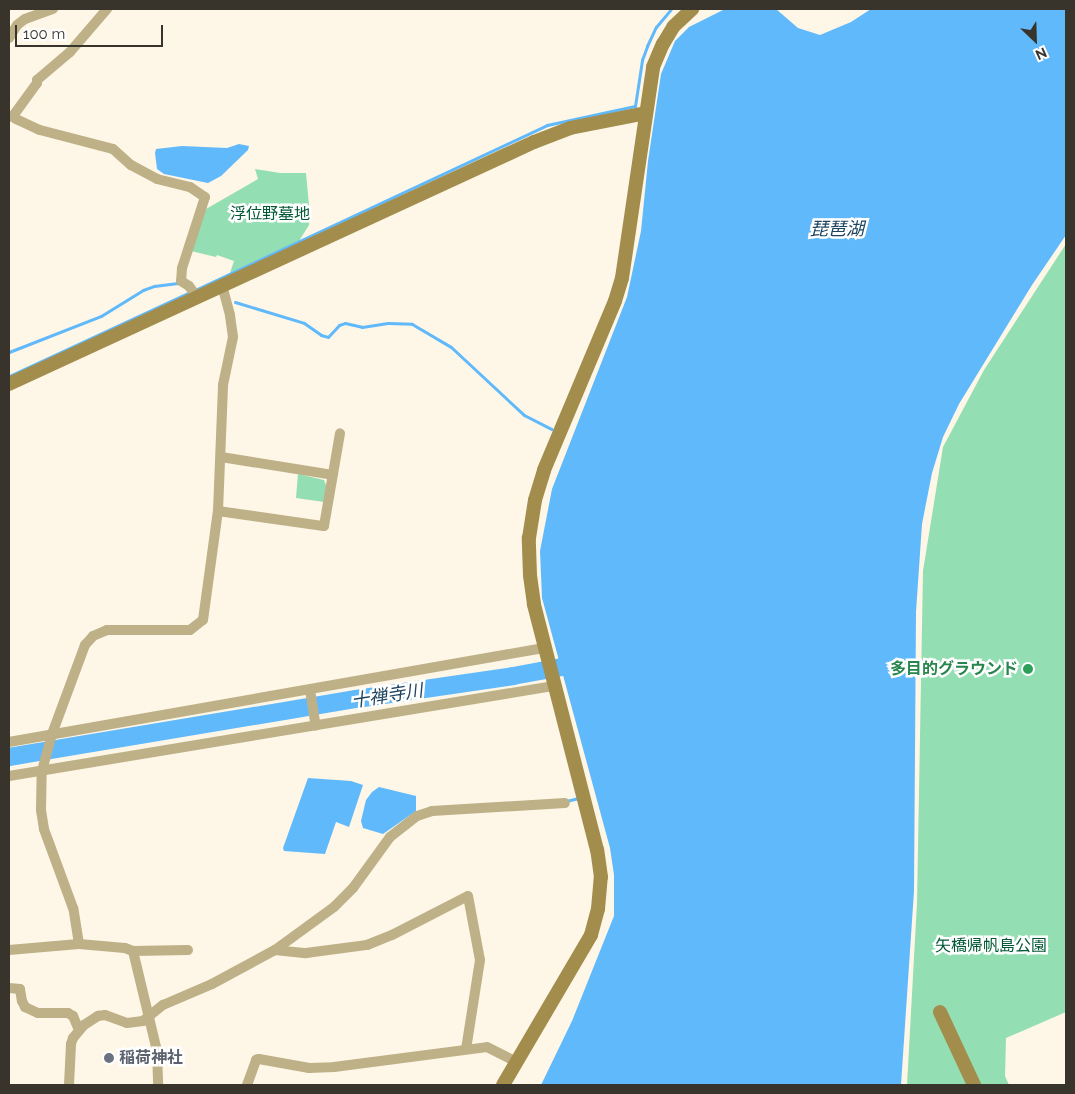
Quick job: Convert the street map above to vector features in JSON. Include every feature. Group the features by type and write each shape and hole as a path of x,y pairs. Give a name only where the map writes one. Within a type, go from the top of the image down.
{"street":[{"path":"9,38 17,25 25,19 53,9"},
{"path":"108,9 70,52 36,80 37,83 11,116 40,130 113,149 131,165 157,180 190,188 206,197 182,268 181,281 197,296"},
{"path":"503,1085 579,960 591,935 598,909 601,877 597,850 544,650 530,576 529,538 535,500 544,470 608,319 622,278 653,67 662,44 674,26 692,9"},
{"path":"9,384 534,142 570,128 646,113"},
{"path":"79,944 73,908 44,829 41,810 43,768 52,736 85,645 93,636 108,630 190,630 203,620 218,511 224,385 232,337 230,315 222,285"},
{"path":"218,511 324,526 340,433"},
{"path":"221,457 333,476"},
{"path":"9,742 310,692 544,650"},
{"path":"9,776 43,768 553,685"},
{"path":"310,692 315,723"},
{"path":"69,1085 70,1047 73,1038 79,1030 98,1016 108,1016 127,1023 148,1018 163,1005 212,984 275,950 334,907 353,888 390,837 417,816 432,811 565,803"},
{"path":"275,950 306,953 367,945 392,935 468,896 480,960 466,1049"},
{"path":"9,950 79,944 126,948 133,951 188,950"},
{"path":"133,951 157,1050 158,1085"},
{"path":"9,988 20,989 22,1002 29,1009 38,1013 68,1013 73,1016 79,1030"},
{"path":"940,1012 974,1085"},
{"path":"247,1085 256,1060 259,1059 309,1068 334,1067 487,1047 516,1062"}],"green space":[{"name":"浮位野墓地","path":"255,169 280,173 306,173 310,216 309,225 299,241 230,273 234,261 217,255 216,257 191,251 206,209 258,179"},
{"name":"矢橋帰帆島公園","path":"1066,244 1066,1012 1006,1038 1005,1076 1009,1085 907,1085 917,903 923,571 943,447 984,370"},
{"path":"298,474 324,480 327,488 324,502 296,498"}],"water":[{"name":"琵琶湖","path":"725,9 776,9 798,28 820,35 851,22 871,9 1066,9 1066,235 1032,285 959,404 943,437 932,473 922,524 916,612 914,891 901,1085 541,1085 572,1021 614,916 614,875 610,848 542,598 540,551 552,489 627,297 641,231 648,161 661,74 675,41 689,27"},
{"path":"239,144 249,146 248,150 221,176 208,183 164,174 157,169 156,149 182,146 227,148"},
{"path":"308,778 351,781 363,785 349,827 336,822 325,854 284,851 283,848"},
{"path":"379,787 416,796 416,811 383,834 363,828 361,821 366,800"}],"waterway":[{"path":"197,289 547,125 635,106 642,60 647,46 656,27 671,9"},
{"path":"9,352 101,316 143,290 154,286 178,283"},
{"path":"9,376 190,292"},
{"path":"235,302 304,323 321,335 328,337 339,325 345,323 362,327 388,323 412,324 451,347 524,415 552,429"},
{"name":"十禅寺川","path":"9,757 356,699 513,676 583,663"},
{"path":"566,801 579,798"}],"place":[{"name":"多目的グラウンド","path":"1028,669"},
{"name":"稲荷神社","path":"109,1058"}]}
